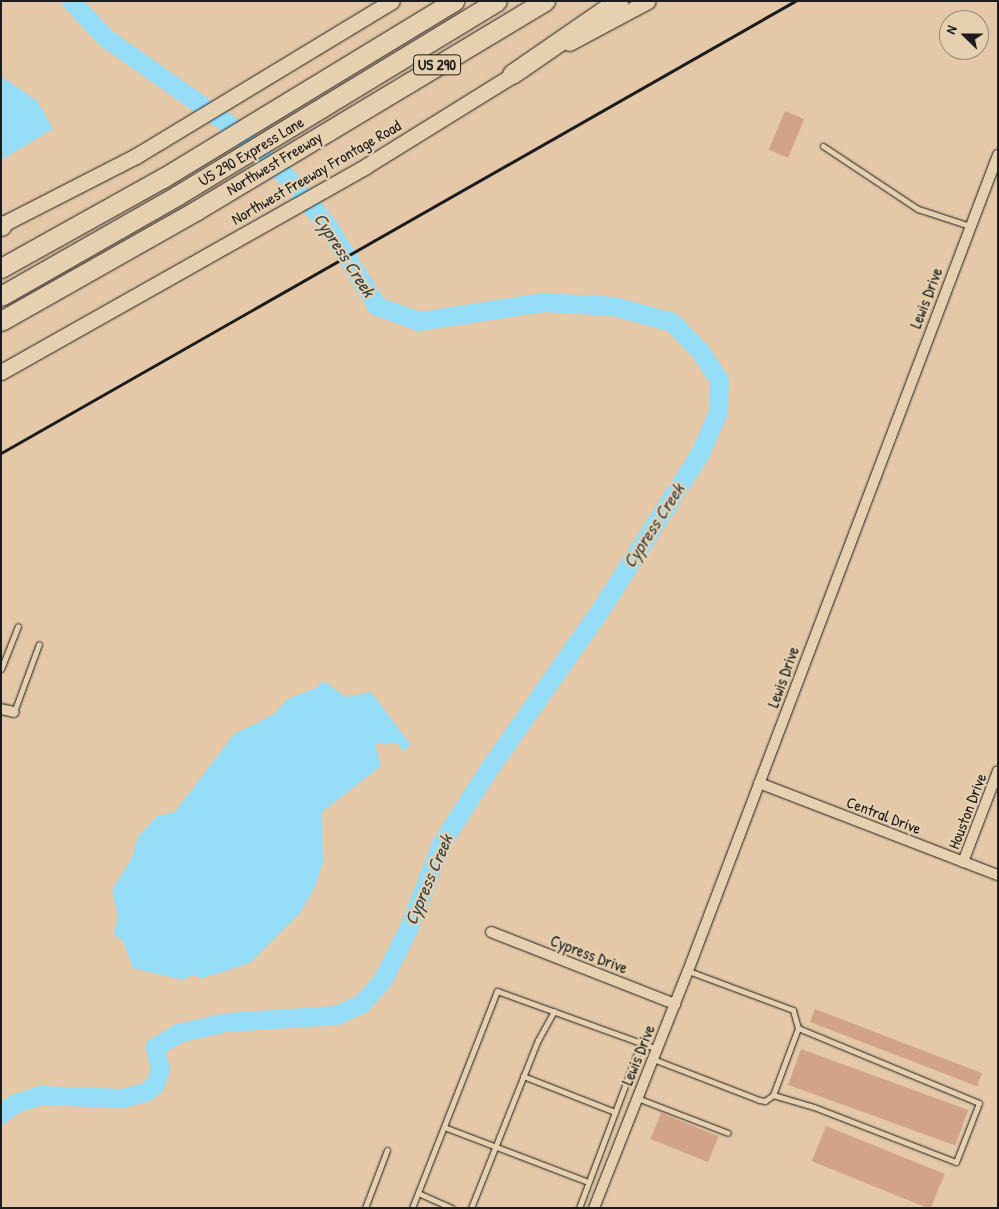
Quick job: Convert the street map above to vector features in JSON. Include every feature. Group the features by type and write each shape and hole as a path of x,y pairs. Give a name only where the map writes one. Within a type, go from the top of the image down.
{"highway":[{"name":"US 290","path":"1,268 162,178 297,98 454,1"},
{"name":"US 290 Express Lane","path":"1,296 178,195 497,1"},
{"name":"Northwest Freeway","path":"1,322 197,210 545,1"},
{"path":"512,74 618,1"}],"main road":[{"path":"2,225 136,156 392,1"},
{"name":"Northwest Freeway Frontage Road","path":"1,372 366,166 512,74 648,1"}],"street":[{"name":"Lewis Drive","path":"594,1208 688,971 998,155"},
{"path":"1,709 14,712"},
{"name":"Houston Drive","path":"963,862 998,771"},
{"name":"Central Drive","path":"759,784 998,875"},
{"name":"Cypress Drive","path":"492,932 675,1004"}],"lane":[{"path":"823,146 918,209 970,226"},
{"path":"1,669 18,626"},
{"path":"14,712 40,644"},
{"path":"652,1059 758,1100 765,1101 773,1095 798,1028 797,1018 786,1005 688,971"},
{"path":"412,1208 497,991 657,1049"},
{"path":"471,1208 523,1076 546,1022 554,1012"},
{"path":"773,1095 956,1162 979,1103 798,1028"},
{"path":"578,1208 641,1043"},
{"path":"523,1076 615,1112"},
{"path":"637,1098 728,1133"},
{"path":"444,1127 588,1182"},
{"path":"365,1208 387,1150"},
{"path":"418,1193 452,1208"}],"water":[{"path":"1,76 38,102 53,129 1,160"},
{"path":"324,681 346,697 371,692 411,745 403,751 397,743 375,744 381,766 322,812 323,862 315,887 300,913 250,963 203,978 192,975 183,980 133,968 123,941 114,934 118,917 112,890 132,858 138,837 157,816 175,812 234,734 273,715 288,699 316,688"}],"building":[{"path":"785,111 804,119 788,158 769,150"},
{"path":"815,1009 982,1073 977,1086 810,1022"},
{"path":"801,1049 968,1110 955,1146 788,1085"},
{"path":"661,1113 718,1136 708,1162 651,1139"},
{"path":"826,1126 945,1174 931,1208 928,1208 812,1161"}],"waterway":[{"name":"Cypress Creek","path":"1,1114 15,1103 41,1095 122,1098 145,1092 155,1084 160,1069 155,1047 178,1033 226,1022 336,1015 361,1004 382,981 408,929 442,842 488,770 602,607 700,453 718,412 719,380 700,351 672,322 614,306 543,302 419,321 377,306 327,225 289,179 227,123 106,38 71,1"}],"railway":[{"path":"1,453 795,1"}]}
